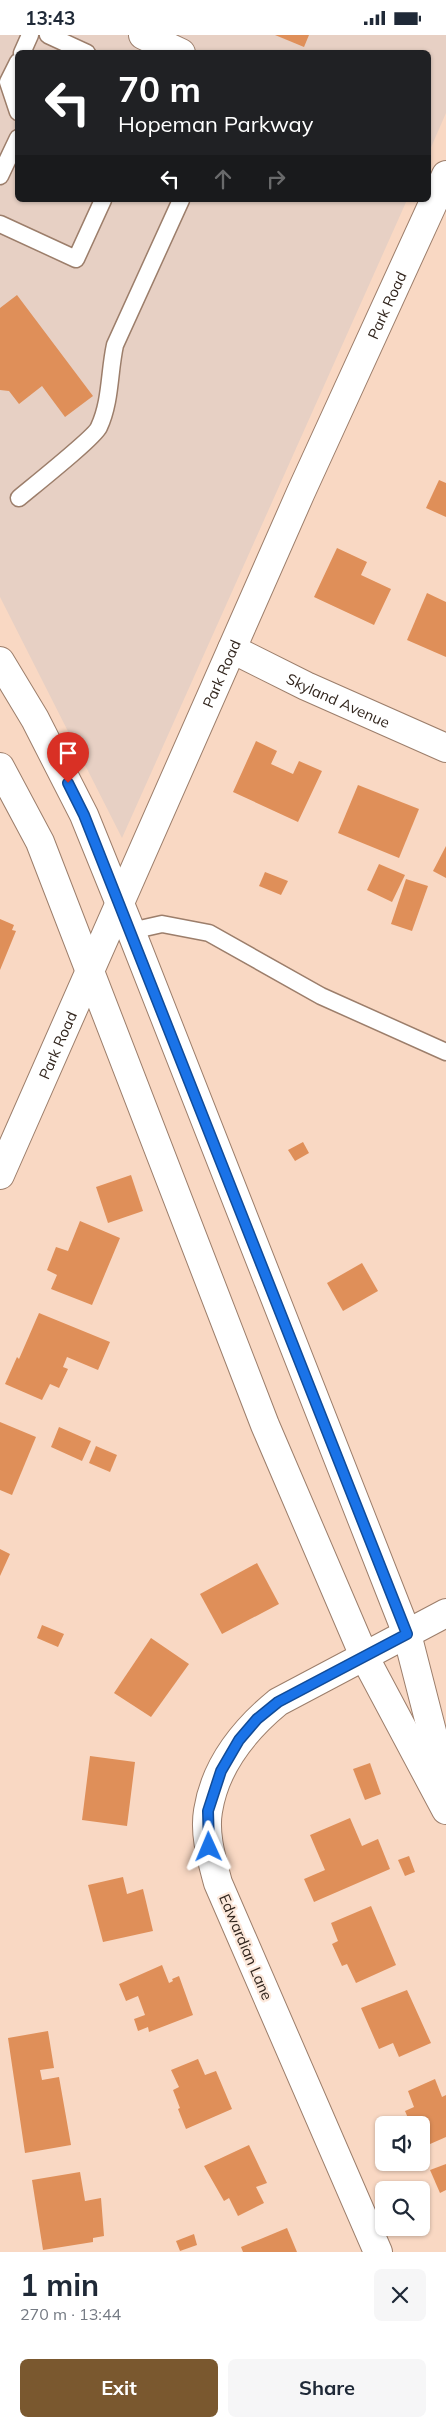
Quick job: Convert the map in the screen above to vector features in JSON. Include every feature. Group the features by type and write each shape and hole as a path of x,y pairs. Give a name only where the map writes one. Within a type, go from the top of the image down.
{"main road":[{"path":"143,35 173,50"},
{"path":"431,164 446,170"},
{"name":"Park Road","path":"0,1175 232,649 446,175"},
{"name":"Skyland Avenue","path":"232,649 306,686 446,748"},
{"path":"0,661 35,719 84,815 120,905 407,1634 446,1786"},
{"path":"0,767 40,842 90,969 154,1143 265,1425 364,1656 446,1810"},
{"name":"Edwardian Lane","path":"378,2252 218,1883 209,1847 208,1811 221,1771 239,1740 257,1719 278,1702 446,1613"}],"lane":[{"path":"23,50 30,35"},
{"path":"48,35 80,50"},
{"path":"15,66 4,80 15,104"},
{"path":"0,176 15,144"},
{"path":"0,224 76,259 102,202"},
{"path":"19,498 99,429 109,393 110,368 115,345 180,202"},
{"path":"130,931 162,924 209,933 321,996 446,1052"}],"shaded area":[{"path":"0,35 446,35 446,113 431,147 431,50 15,50 15,202 406,202 122,838 0,597"}],"building":[{"path":"275,35 309,35 304,47"},
{"path":"17,295 93,396 65,417 42,386 19,404 9,391 0,390 0,308"},
{"path":"439,480 446,483 446,517 426,508"},
{"path":"337,548 367,562 361,575 391,589 374,625 314,597"},
{"path":"427,593 446,602 446,657 407,640"},
{"path":"256,741 277,751 271,764 293,774 299,761 322,771 298,822 233,792"},
{"path":"358,785 419,809 399,858 338,833"},
{"path":"446,846 446,878 433,871"},
{"path":"379,864 405,875 392,902 367,890"},
{"path":"265,872 288,881 281,895 259,886"},
{"path":"406,879 428,886 412,931 391,924"},
{"path":"0,919 14,925 12,930 16,931 0,970"},
{"path":"303,1142 309,1153 295,1161 288,1150"},
{"path":"131,1175 143,1211 108,1223 96,1187"},
{"path":"80,1221 120,1238 92,1305 51,1289 57,1275 47,1270 56,1247 68,1251"},
{"path":"362,1263 378,1291 343,1311 327,1283"},
{"path":"39,1313 110,1342 98,1370 67,1357 63,1367 68,1369 59,1388 50,1384 42,1400 5,1384 17,1357 19,1359"},
{"path":"0,1422 36,1437 12,1495 0,1490"},
{"path":"59,1427 91,1441 82,1461 51,1447"},
{"path":"96,1446 117,1455 110,1472 89,1463"},
{"path":"0,1549 10,1554 0,1576"},
{"path":"257,1563 279,1604 222,1634 200,1594"},
{"path":"42,1625 64,1634 58,1647 37,1638"},
{"path":"151,1638 189,1664 151,1717 114,1693"},
{"path":"90,1756 135,1762 127,1826 82,1820"},
{"path":"370,1763 381,1794 365,1800 353,1769"},
{"path":"350,1818 362,1846 378,1839 390,1869 314,1902 304,1879 325,1870 310,1835"},
{"path":"409,1856 415,1872 405,1876 398,1860"},
{"path":"123,1877 127,1894 143,1889 153,1931 103,1942 88,1885"},
{"path":"371,1906 396,1965 356,1983 347,1964 342,1966 332,1944 338,1941 331,1923"},
{"path":"162,1965 169,1983 173,1981 172,1979 179,1976 193,2015 149,2032 148,2027 138,2031 134,2019 145,2015 138,1996 126,2001 119,1984"},
{"path":"407,1990 431,2043 399,2057 393,2043 379,2049 361,2008"},
{"path":"48,2031 54,2068 40,2070 42,2080 59,2077 71,2145 25,2153 8,2038"},
{"path":"198,2059 205,2075 216,2071 232,2109 186,2129 173,2090 179,2087 171,2070"},
{"path":"435,2079 442,2097 446,2095 446,2137 430,2144 430,2116 407,2116 405,2111 414,2107 408,2091"},
{"path":"249,2145 267,2183 256,2187 264,2203 238,2216 229,2198 224,2201 204,2166"},
{"path":"446,2164 446,2190 440,2193 430,2170"},
{"path":"80,2172 85,2201 101,2198 104,2236 93,2238 93,2242 43,2250 32,2180"},
{"path":"287,2228 297,2252 243,2252 241,2247"},
{"path":"194,2234 197,2245 180,2251 176,2241"}],"route":[{"path":"68,783 84,815 144,965 407,1634 278,1702 257,1719 239,1740 221,1771 208,1811 209,1847"}]}
